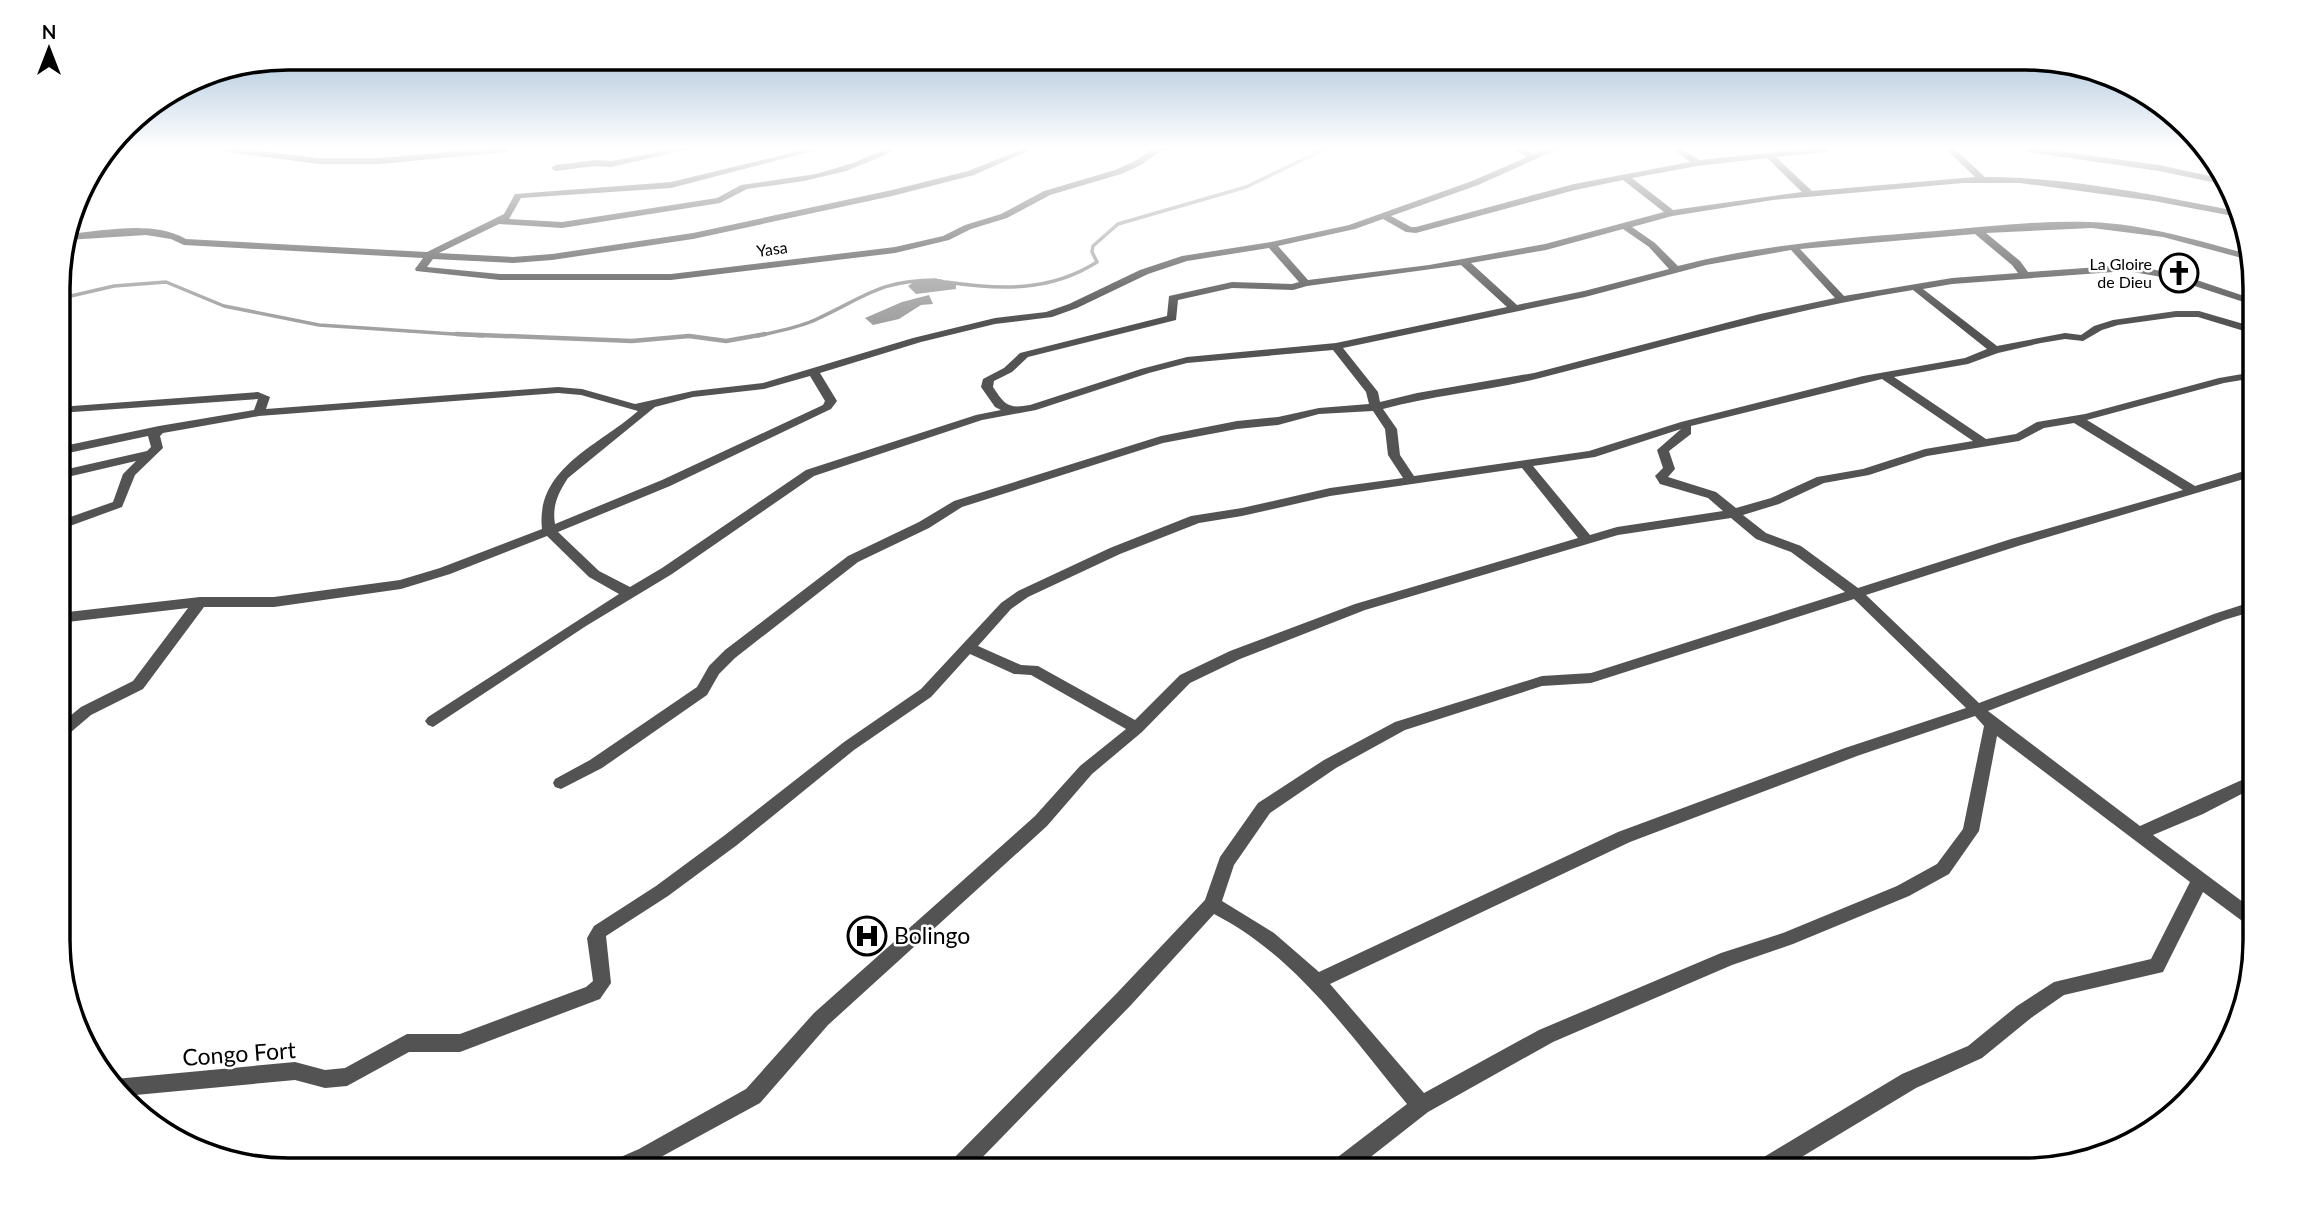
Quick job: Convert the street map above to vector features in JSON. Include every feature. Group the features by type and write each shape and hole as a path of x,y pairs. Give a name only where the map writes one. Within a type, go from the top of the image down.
{"street":[{"path":"431,254 461,236 498,221 512,212 514,206"},
{"path":"498,221 562,225 680,206"},
{"path":"76,236 143,232 179,236 184,242 530,260 659,242 825,206"},
{"name":"Yasa","path":"431,254 419,269 500,277 679,277 895,250 946,238 1022,206"},
{"path":"70,449 260,413 558,390 582,392 623,406 650,406 693,394 764,386 980,324 1048,315 1073,306 1143,272 1185,258 1324,235 1412,206"},
{"path":"1386,217 1409,230 1416,230 1501,206"},
{"path":"1662,206 1671,213"},
{"path":"1011,410 999,405 987,387 989,379 1008,370 1024,355 1172,318 1173,298 1232,285 1293,288 1306,283 1382,275 1546,247 1671,213 1720,206"},
{"path":"2197,206 2229,212"},
{"path":"433,721 667,570 810,473 980,417 1032,408 1145,370 1187,360 1336,346 1763,251 1892,236 2036,226 2108,226 2163,234 2240,255"},
{"path":"1626,227 1652,245 1676,270"},
{"path":"1978,231 2017,263 2026,277"},
{"path":"1271,245 1306,283"},
{"path":"1794,248 1842,300"},
{"path":"1462,261 1514,308"},
{"path":"561,783 596,764 702,691 714,670 730,653 853,559 958,504 1161,440 1319,411 1376,407 1417,396 1565,369 1732,324 1842,300 1952,281 2119,268 2142,269 2175,276 2243,299"},
{"path":"1915,288 1995,350"},
{"path":"1137,729 1033,670 1019,670 969,648 1006,606 1023,594 1175,526 1331,492 1591,454 1685,424 1863,379 1968,361 1995,350 2055,337 2083,338 2098,328 2117,321 2136,321 2176,314 2213,316 2243,327"},
{"path":"1336,346 1372,393 1376,407 1391,429 1394,455 1411,481"},
{"path":"70,617 200,602 275,602 401,584 445,571 688,473 827,407 831,401 814,372"},
{"path":"1885,376 1982,442"},
{"path":"641,1158 753,1096 821,1019 1041,821 1086,770 1137,729 1185,679 1235,655 1360,607 1587,540 1626,530 1731,513 1774,500 1817,482 1861,473 1925,453 2019,437 2036,426 2076,419 2243,377"},
{"path":"70,409 262,395 264,397 260,413"},
{"path":"629,593 594,574 549,531 548,502 573,466 638,419 650,406"},
{"path":"2076,419 2193,491"},
{"path":"1685,424 1687,431 1664,448 1669,470 1661,477 1671,484 1712,495 1761,536 1796,549 1857,594 1992,724 2243,912"},
{"path":"70,522 116,506 128,475 157,448 153,436 159,430"},
{"path":"70,472 152,453"},
{"path":"1510,464 1527,464 1587,540"},
{"path":"968,1158 1125,999 1212,904 1226,862 1259,812 1330,764 1393,729 1542,681 1591,678 2016,542 2243,475"},
{"path":"70,725 86,711 131,690 143,680 200,602"},
{"path":"1317,982 1624,837 1851,752 1979,709 2243,609"},
{"name":"Congo Fort","path":"128,1087 295,1071 325,1079 347,1077 407,1043 460,1042 593,993 602,983 596,938 600,931 722,848 849,746 926,693 969,648"},
{"path":"1353,1158 1421,1105 1546,1037 1727,959 1787,939 1903,891 1943,869 1971,831 1992,724"},
{"path":"2138,834 2243,786"},
{"path":"1781,1158 1909,1081 1975,1052 2060,988 2157,966 2200,880"},
{"path":"1212,904 1230,912 1283,948 1317,982 1421,1105"}],"shaded area":[{"path":"940,279 956,284 956,289 916,294 908,286 917,280"},
{"path":"929,295 933,304 921,305 899,319 873,325 865,318 902,302"}],"building":[{"name":"Bolingo","path":"865,917 882,927 867,943 850,933"}],"waterway":[{"path":"946,282 1005,287 1043,284 1061,279 1097,262 1092,252 1093,246 1118,224 1179,206"},
{"path":"758,336 810,322 886,287 936,280"},
{"path":"70,296 114,286 166,282 224,306 319,325 483,336"},
{"path":"456,334 632,341 689,336 726,341 765,334"}],"place":[{"name":"La Gloire de Dieu","path":"2179,273"},
{"name":"Bolingo","path":"867,936"}]}
